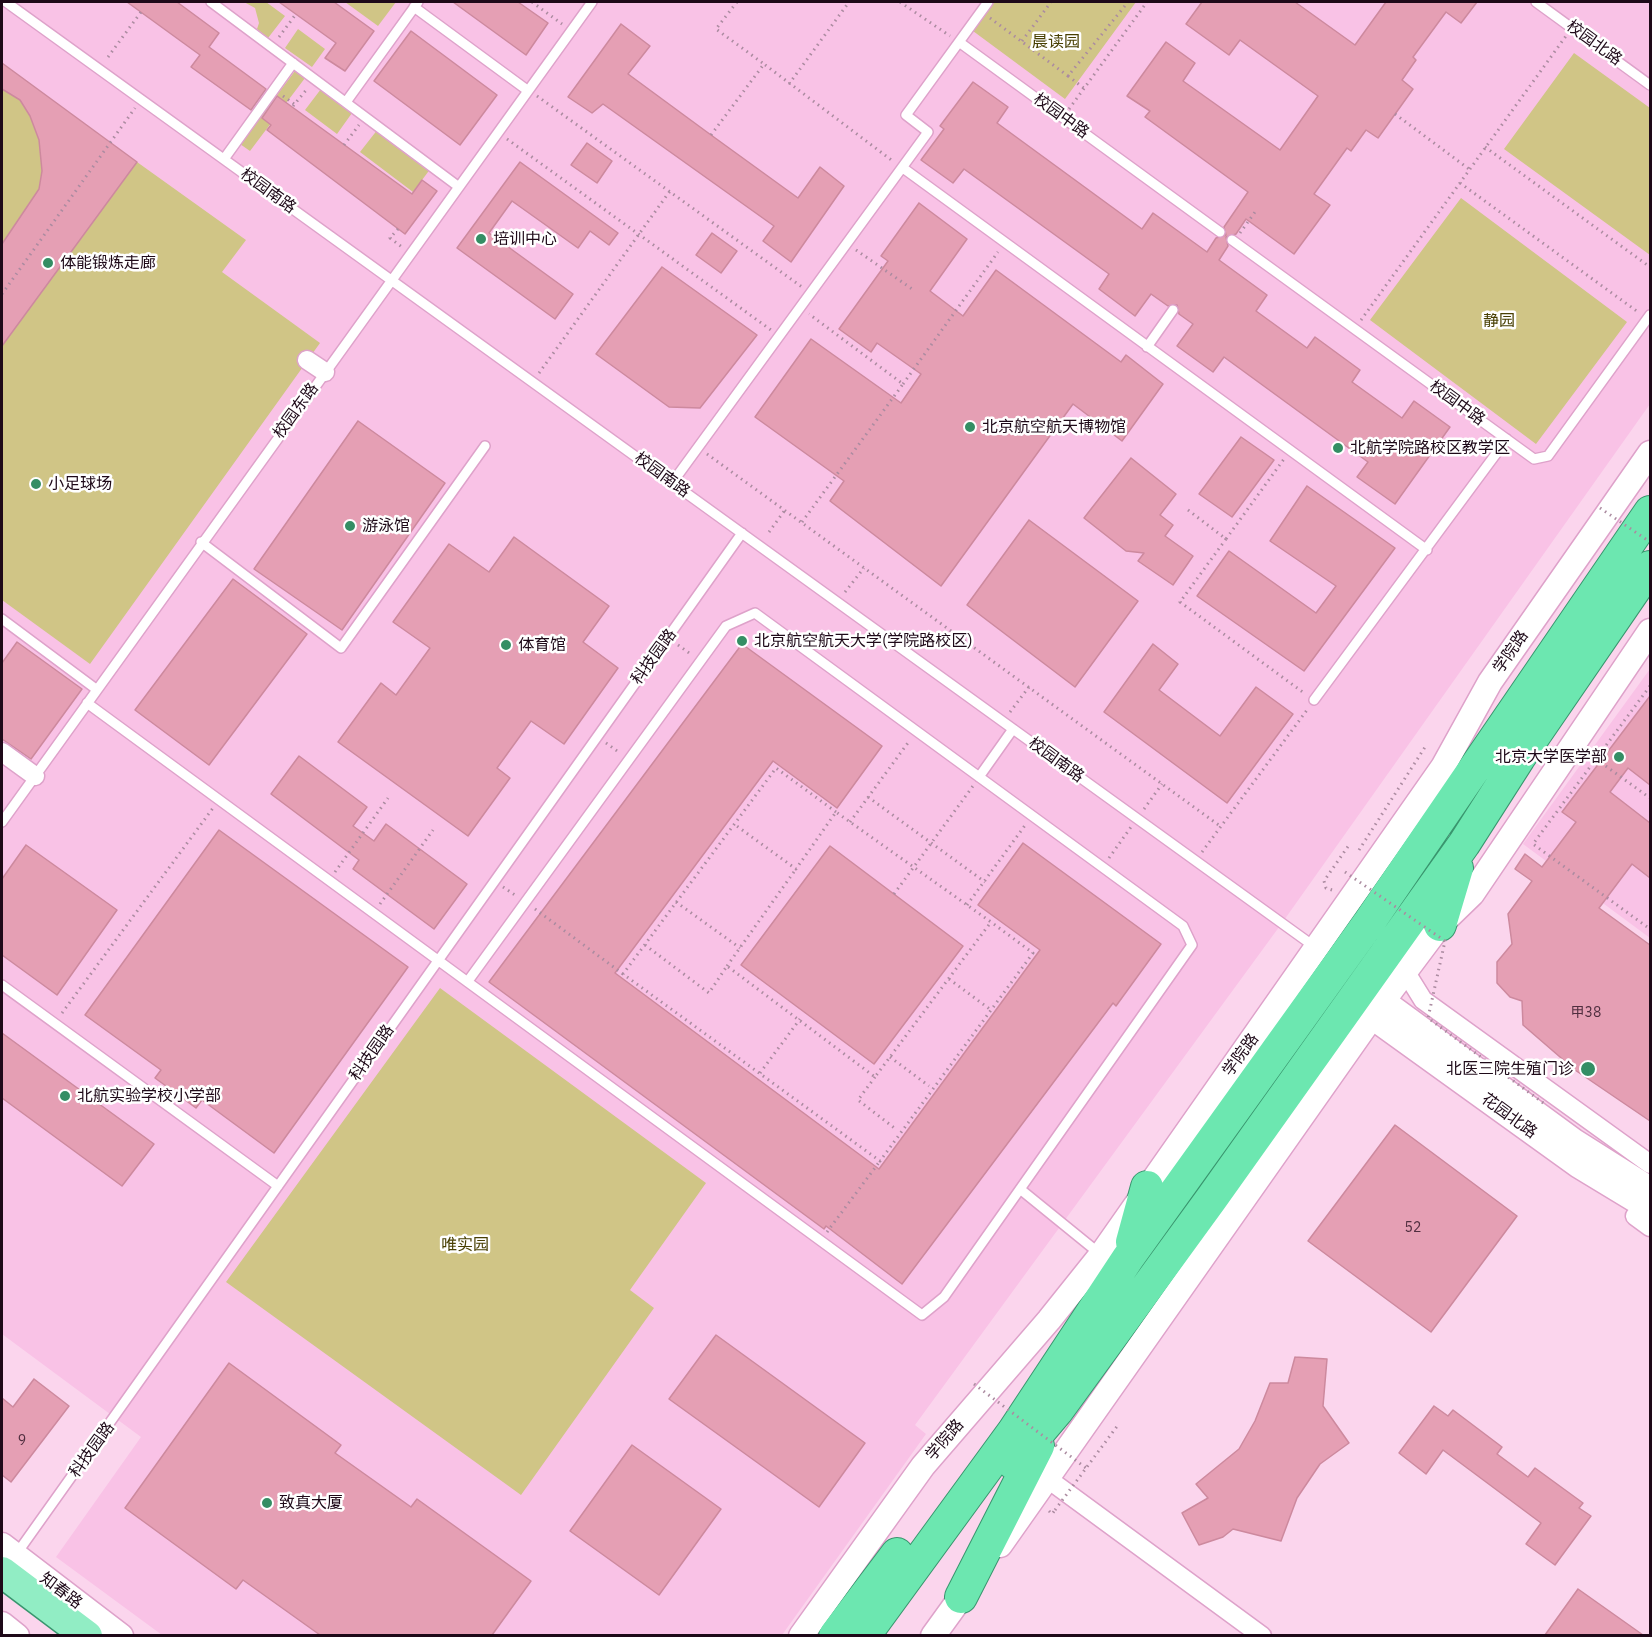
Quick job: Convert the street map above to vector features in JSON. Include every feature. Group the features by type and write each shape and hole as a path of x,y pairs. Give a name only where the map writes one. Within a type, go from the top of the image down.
{"highway":[{"name":"学院路","path":"864,1635 1012,1432 1114,1256 1370,921 1650,512"},
{"path":"891,1635 1011,1465 1057,1411 1212,1198 1464,844 1519,758 1650,567"},
{"path":"1440,925 1464,844"},
{"path":"1212,1198 1253,1182"},
{"path":"1114,1256 1147,1187"},
{"path":"961,1598 1057,1411"},
{"path":"835,1635 947,1490 1012,1432"}],"main road":[{"path":"4,1569 52,1635"},
{"name":"知春路","path":"4,1569 87,1635"}],"street":[{"path":"308,360 325,372"},
{"name":"学院路","path":"1147,1187 1318,949 1443,767 1490,682 1650,453"},
{"path":"933,1635 1048,1479 1253,1182 1377,1009 1440,925 1472,894 1650,631"},
{"path":"2,752 35,776"},
{"path":"1405,971 1423,1000 1650,1164"},
{"name":"花园北路","path":"1377,1009 1650,1189"},
{"name":"花园北路","path":"1377,1009 1643,1213"},
{"path":"1643,1213 1650,1227"},
{"name":"学院路","path":"801,1635 923,1466 1114,1256"},
{"path":"1048,1479 1262,1635"},
{"name":"知春路","path":"4,1569 121,1635"},
{"path":"2,1624 17,1635"}],"lane":[{"name":"校园南路","path":"6,2 1318,949"},
{"path":"211,2 459,187"},
{"name":"校园东路","path":"2,822 201,542 592,2"},
{"path":"672,483 928,132 906,114 988,2"},
{"name":"校园北路","path":"1536,2 1650,85"},
{"path":"346,102 416,4 527,90"},
{"name":"校园中路","path":"959,42 1220,232"},
{"path":"224,159 293,63"},
{"path":"903,168 1427,550"},
{"name":"校园中路","path":"1233,241 1534,459 1548,456 1649,317"},
{"path":"1147,346 1173,310"},
{"path":"1314,700 1507,440"},
{"path":"201,542 342,648 485,446"},
{"name":"科技园路","path":"4,1569 742,533"},
{"path":"87,703 921,1315 944,1297 1192,945 1183,926 754,614 726,626 468,981"},
{"path":"2,620 96,689"},
{"path":"979,777 1013,729"},
{"path":"2,985 278,1186"},
{"path":"1020,1189 1114,1256"}],"path":[{"path":"532,2 564,25"},
{"path":"737,2 716,29 903,168"},
{"path":"789,84 849,2"},
{"path":"900,2 959,42"},
{"path":"1022,41 1051,2"},
{"path":"1068,76 1128,2"},
{"path":"1063,117 1148,2"},
{"path":"981,11 1085,88"},
{"path":"108,57 141,12"},
{"path":"272,47 296,14"},
{"path":"1354,329 1572,28"},
{"path":"711,135 764,64"},
{"path":"293,106 314,78"},
{"path":"527,90 670,190 811,294"},
{"path":"2,294 142,99"},
{"path":"1395,114 1469,169"},
{"path":"344,145 365,116"},
{"path":"498,132 780,336"},
{"path":"1485,147 1650,267"},
{"path":"1460,183 1649,317"},
{"path":"533,382 670,190"},
{"path":"1233,241 1255,212"},
{"path":"398,229 390,238 402,247"},
{"path":"802,522 1005,243"},
{"path":"847,244 915,291"},
{"path":"801,308 903,384"},
{"path":"698,448 1220,826"},
{"path":"1196,861 1314,700 1180,602 1290,451"},
{"path":"1600,508 1650,542"},
{"path":"769,532 785,510"},
{"path":"1188,510 1226,539"},
{"path":"838,602 864,568"},
{"path":"668,637 700,662"},
{"path":"1650,686 1533,844 1650,929"},
{"path":"1002,721 1029,687"},
{"path":"1646,692 1650,696"},
{"path":"850,822 916,731"},
{"path":"597,736 629,760"},
{"path":"1357,852 1427,744"},
{"path":"1596,759 1650,798"},
{"path":"623,974 776,768 1033,953 820,1240"},
{"path":"894,894 970,790"},
{"path":"868,797 985,882"},
{"path":"329,880 388,798"},
{"path":"54,1023 219,800"},
{"path":"645,945 709,993 836,812"},
{"path":"967,905 1032,816"},
{"path":"734,824 796,869"},
{"path":"374,913 433,830"},
{"path":"1334,888 1330,891 1326,888 1324,881 1349,845"},
{"path":"1340,880 1351,862"},
{"path":"1345,872 1445,941 1428,1018 1546,1105"},
{"path":"495,881 880,1161"},
{"path":"676,902 740,948"},
{"path":"897,1130 858,1100 991,922"},
{"path":"727,966 875,1077"},
{"path":"949,979 991,1010"},
{"path":"760,1073 800,1019"},
{"path":"890,1057 930,1086"},
{"path":"974,1384 1086,1468"},
{"path":"1055,1510 1118,1425"}],"shaded area":[{"name":"北京航空航天大学(学院路校区)","path":"2,2 1650,2 1650,404 1282,923 915,1425 926,1434 782,1635 162,1635 56,1557 141,1437 2,1334"},
{"name":"北京大学医学部","path":"1650,669 1650,938 1523,844"}],"green space":[{"path":"244,2 266,2 285,16 268,38 257,29 259,23 255,8"},
{"path":"345,2 396,2 378,26"},
{"name":"晨读园","path":"994,2 1136,2 1065,99 973,31"},
{"path":"298,29 325,49 312,67 285,48"},
{"path":"1574,53 1650,108 1650,255 1504,149"},
{"path":"295,71 305,78 250,151 240,144"},
{"path":"2,89 20,100 30,116 39,140 42,171 39,189 2,244"},
{"path":"321,89 352,113 337,134 305,110"},
{"path":"378,129 431,168 413,192 360,152"},
{"path":"137,162 246,240 222,272 320,343 90,664 2,600 2,346"},
{"name":"静园","path":"1461,198 1627,322 1536,444 1370,320"},
{"name":"唯实园","path":"440,988 706,1183 630,1290 654,1308 521,1495 226,1282"}],"building":[{"path":"127,2 177,2 219,33 209,47 266,89 251,110 191,67 200,55"},
{"path":"279,2 334,2 374,31 345,71 325,58 336,43"},
{"path":"453,2 518,2 548,23 526,55"},
{"path":"1202,2 1295,2 1355,45 1386,2 1477,2 1461,23 1446,12 1413,57 1416,60 1402,80 1413,89 1378,138 1366,130 1351,151 1347,148 1314,194 1330,205 1294,254 1246,219 1236,234 1226,237 1228,246 1219,260 1267,295 1256,311 1307,348 1315,337 1360,370 1352,382 1402,418 1414,401 1450,427 1395,504 1357,477 1368,462 1224,357 1213,372 1177,346 1193,324 1179,314 1177,305 1168,306 1151,294 1135,316 1099,289 1109,274 964,169 953,183 921,160 944,129 940,126 973,82 1008,107 997,123 1142,229 1153,213 1207,252 1216,238 1226,235 1224,227 1248,192 1145,117 1150,111 1127,96 1166,42 1195,63 1183,81 1280,150 1318,96 1240,40 1229,55 1186,24"},
{"path":"621,24 650,46 628,74 711,135 798,198 820,167 844,186 791,262 763,241 774,226 603,104 592,113 568,97"},
{"path":"411,31 497,95 460,145 374,81"},
{"path":"2,63 137,162 2,346 2,244 39,189 42,171 39,140 30,116 20,100 2,89"},
{"path":"277,96 412,194 422,180 437,191 405,234 267,130 271,125 262,118"},
{"path":"587,143 612,161 597,183 571,165"},
{"name":"培训中心","path":"520,162 618,233 609,245 590,231 578,248 512,201 489,233 573,294 555,319 457,248"},
{"name":"北京航空航天博物馆","path":"919,203 967,239 930,291 963,316 996,270 1121,362 1126,355 1163,384 1122,441 1073,404 941,586 830,501 844,481 755,417 811,339 901,403 921,374 877,343 871,352 839,329 888,261 881,256"},
{"path":"712,233 737,251 721,273 696,255"},
{"path":"662,267 757,335 700,408 669,407 596,354"},
{"name":"游泳馆","path":"358,421 445,483 342,630 254,569"},
{"path":"1241,437 1274,460 1232,517 1199,494"},
{"path":"1131,458 1176,494 1160,515 1173,525 1165,536 1193,556 1173,585 1138,561 1144,553 1126,551 1084,518"},
{"path":"1307,486 1395,548 1304,671 1197,596 1229,551 1316,613 1336,586 1270,541"},
{"path":"1029,520 1138,601 1075,687 967,605"},
{"name":"体育馆","path":"514,537 609,606 583,642 618,668 564,744 531,721 497,768 510,778 468,836 338,742 381,683 396,695 430,648 393,622 449,544 489,572"},
{"path":"233,579 307,634 209,765 135,710"},
{"path":"17,642 82,689 31,759 2,739 2,663"},
{"path":"742,644 882,746 837,808 773,761 615,973 879,1169 1040,950 978,905 1023,843 1161,944 1116,1006 1113,1003 902,1284 826,1226 824,1229 489,982"},
{"path":"1153,644 1178,664 1159,690 1220,736 1256,687 1293,714 1227,803 1104,712"},
{"path":"1650,696 1650,785 1628,768 1610,792 1650,823 1650,878 1632,864 1599,908 1650,945 1650,1121 1575,1070 1523,1025 1522,1001 1510,997 1497,983 1497,962 1512,944 1508,914 1532,881 1515,869 1525,854 1542,867 1576,822 1562,812"},
{"path":"299,756 367,807 353,826 374,841 386,824 467,884 434,929 353,869 359,860 271,794"},
{"path":"219,830 408,967 274,1153 202,1100 196,1108 155,1078 161,1070 85,1015"},
{"path":"26,845 117,910 57,995 2,955 2,879"},
{"path":"830,846 963,946 874,1064 741,965"},
{"path":"2,1033 154,1144 122,1186 2,1098"},
{"path":"1395,1125 1517,1216 1431,1332 1308,1241"},
{"path":"716,1335 865,1443 819,1507 669,1399"},
{"path":"1295,1357 1327,1359 1323,1406 1349,1443 1320,1464 1297,1498 1281,1541 1233,1529 1223,1537 1199,1545 1182,1513 1208,1498 1196,1484 1239,1449 1255,1421 1270,1383 1288,1383"},
{"name":"致真大厦","path":"229,1363 341,1445 335,1453 411,1507 417,1499 531,1581 492,1635 320,1635 243,1580 236,1589 125,1508"},
{"path":"34,1379 69,1406 11,1482 2,1475 2,1398 13,1407"},
{"path":"1434,1406 1448,1416 1453,1410 1502,1447 1497,1454 1528,1477 1535,1468 1583,1503 1579,1508 1591,1516 1555,1565 1526,1544 1541,1523 1443,1450 1426,1474 1399,1453"},
{"path":"632,1445 721,1509 659,1595 570,1531"},
{"path":"1578,1589 1643,1635 1545,1635"}],"place":[{"name":"培训中心","path":"481,239"},
{"name":"体能锻炼走廊","path":"48,263"},
{"name":"北京航空航天博物馆","path":"970,427"},
{"name":"北航学院路校区教学区","path":"1338,448"},
{"name":"小足球场","path":"36,484"},
{"name":"游泳馆","path":"350,526"},
{"name":"北京航空航天大学(学院路校区)","path":"742,641"},
{"name":"体育馆","path":"506,645"},
{"name":"北京大学医学部","path":"1619,757"},
{"name":"北医三院生殖门诊","path":"1588,1069"},
{"name":"北航实验学校小学部","path":"65,1096"},
{"name":"致真大厦","path":"267,1503"}]}
